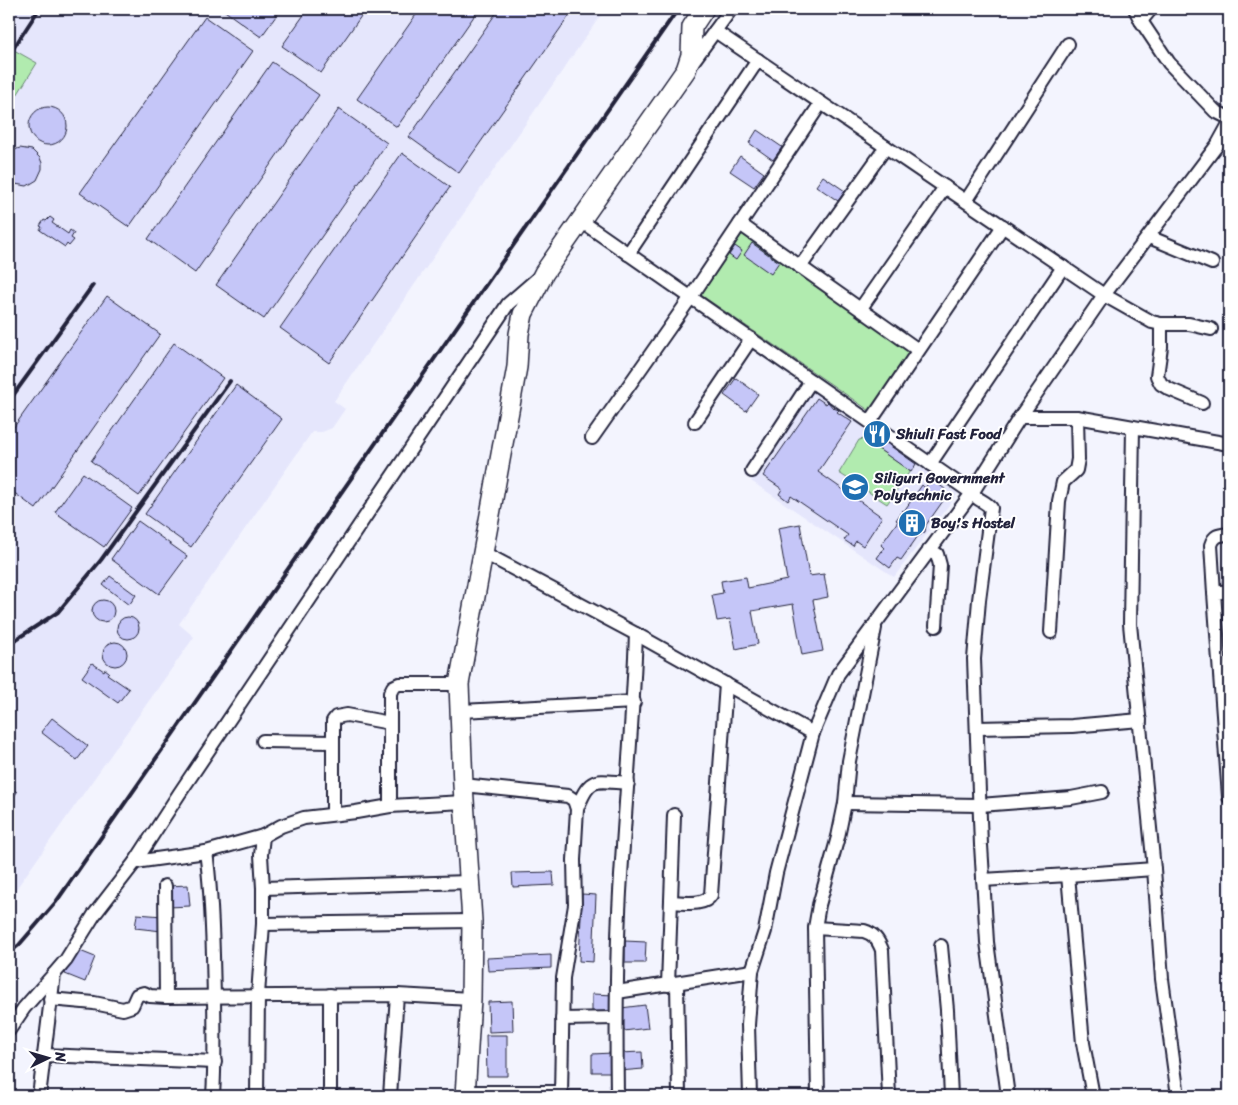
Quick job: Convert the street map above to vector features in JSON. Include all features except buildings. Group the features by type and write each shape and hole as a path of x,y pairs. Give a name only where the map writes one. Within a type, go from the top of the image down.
{"street":[{"path":"686,70 691,55 692,26 704,9"},
{"path":"628,783 594,783 588,786 583,792 577,809 574,860 575,905 564,978 560,1094 465,1094 471,999 472,921 463,793 460,684 517,367 519,334 523,314 544,273 731,9"},
{"path":"1135,9 1141,22 1169,63 1215,111 1229,118"},
{"path":"1141,22 1151,9"},
{"path":"716,31 1104,295 1152,322 1161,324 1189,324 1210,329"},
{"path":"966,201 1068,44"},
{"path":"628,254 758,60"},
{"path":"592,438 691,297 821,103"},
{"path":"750,1096 748,1025 752,971 765,931 776,873 813,733 838,674 972,493 1020,417 1104,295 1218,144 1229,124"},
{"path":"800,267 886,147"},
{"path":"861,308 945,187"},
{"path":"581,221 811,381 865,422 972,493 976,498 987,503 991,508 979,600 974,659 982,880 987,942 1008,1096"},
{"path":"740,224 918,350"},
{"path":"865,422 918,350 1003,226"},
{"path":"1149,237 1212,263"},
{"path":"926,464 1063,267"},
{"path":"9,1030 24,1008 66,960 94,915 135,862 508,304 544,273"},
{"path":"1161,324 1157,376 1161,384 1169,390 1202,403"},
{"path":"695,422 750,339"},
{"path":"752,470 811,381"},
{"path":"1020,417 1077,417 1229,444"},
{"path":"1051,632 1059,501 1063,482 1076,470 1078,459 1077,417"},
{"path":"1133,427 1130,624 1154,868 1162,979 1178,1096"},
{"path":"1229,534 1218,535 1213,539 1211,545 1229,797"},
{"path":"929,550 937,554 939,560 936,626"},
{"path":"484,554 636,634 813,733"},
{"path":"1214,593 1229,592"},
{"path":"818,1096 815,928 819,905 838,837 845,802 849,761 876,624"},
{"path":"617,1096 616,1018 621,879 634,702 636,634"},
{"path":"390,806 390,694 393,687 399,684 460,684"},
{"path":"671,902 702,902 711,895 726,684"},
{"path":"461,712 634,702"},
{"path":"333,814 333,721 340,715 390,723"},
{"path":"977,728 1072,726 1140,720"},
{"path":"263,742 333,742"},
{"path":"845,802 980,805 1072,798 1102,792"},
{"path":"135,862 206,852 263,836 281,826 304,818 356,812 463,793 568,796 574,800 577,809"},
{"path":"674,815 671,902 672,984 679,1096"},
{"path":"257,1096 258,995 263,924 261,855 263,836"},
{"path":"206,852 212,915 215,1062 213,1096"},
{"path":"982,880 1154,868"},
{"path":"1068,874 1084,1043 1093,1096"},
{"path":"263,888 470,882"},
{"path":"165,886 166,997"},
{"path":"263,924 472,921"},
{"path":"815,928 864,931 871,933 878,940 882,950 889,1096"},
{"path":"942,946 951,1096"},
{"path":"617,992 752,971"},
{"path":"39,1096 54,974"},
{"path":"50,999 94,1003 123,1009 132,1006 137,995 140,993 166,997 397,995 471,999"},
{"path":"330,995 330,1096"},
{"path":"390,1096 397,995"},
{"path":"562,1019 616,1018"},
{"path":"44,1055 215,1062"}],"shaded area":[{"path":"9,9 605,9 334,401 345,409 332,428 322,432 312,432 179,624 194,637 9,899"},
{"name":"Siliguri Government Polytechnic","path":"814,390 870,432 958,493 894,577 751,481"}],"green space":[{"path":"14,50 37,63 9,108 9,60"},
{"path":"742,234 911,350 870,411 701,295"},
{"path":"864,439 910,471 887,504 839,473 859,440"}],"railway":[{"path":"9,55 39,9"},
{"path":"9,953 19,945 56,902 678,9"},
{"path":"9,401 93,285"},
{"path":"9,644 58,612 101,560 230,381"}],"place":[{"name":"Shiuli Fast Food","path":"877,434"},
{"name":"Siliguri Government Polytechnic","path":"855,487"},
{"name":"Boy's Hostel","path":"912,523"}]}
